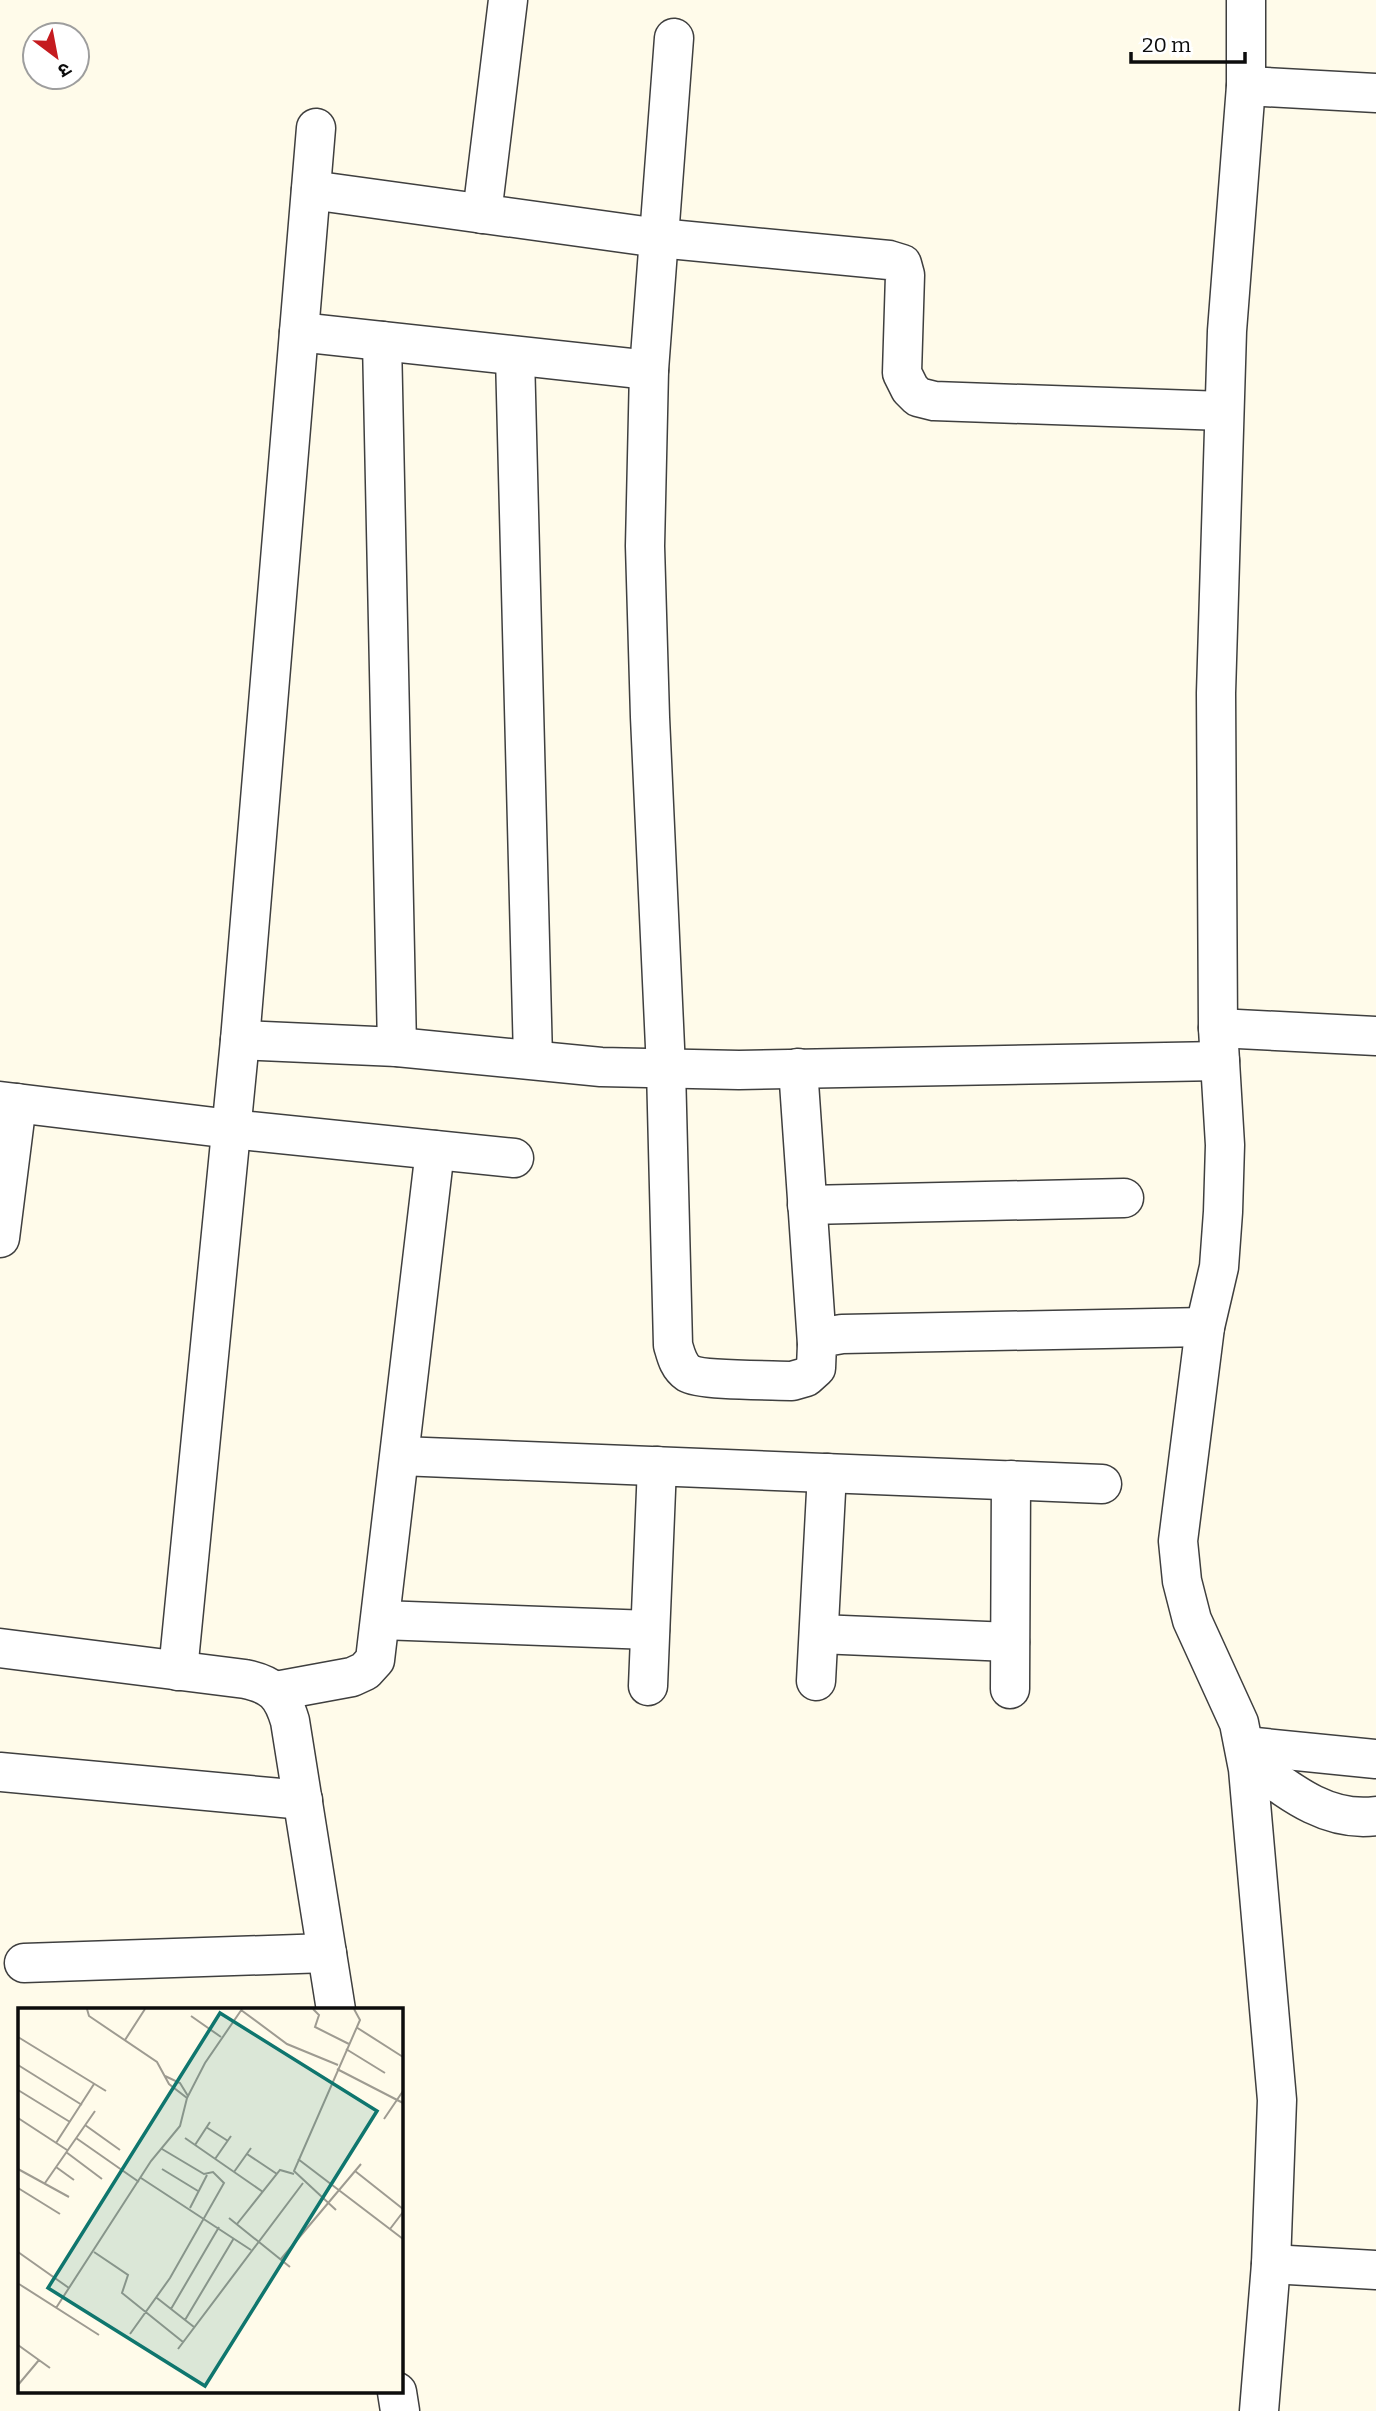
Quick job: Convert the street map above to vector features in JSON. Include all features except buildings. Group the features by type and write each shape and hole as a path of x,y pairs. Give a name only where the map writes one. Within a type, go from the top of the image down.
{"street":[{"path":"482,214 508,0"},
{"path":"1247,0 1246,86 1227,331 1216,693 1219,1044 1225,1145 1223,1212 1219,1267 1205,1327 1178,1541 1182,1581 1192,1620 1239,1723 1246,1753 1277,2100 1271,2264 1259,2411"},
{"path":"674,38 649,370 645,546 666,1069 673,1345 677,1361 689,1374 792,1381 806,1377 816,1368 817,1344 798,1068"},
{"path":"1246,86 1376,93"},
{"path":"178,1671 240,1040 316,128"},
{"path":"311,190 659,238 889,260 902,264 905,275 902,373 910,389 918,397 934,401 1224,411"},
{"path":"299,332 649,370"},
{"path":"382,341 397,1047"},
{"path":"515,356 533,1059"},
{"path":"240,1040 397,1047 601,1067 666,1069 798,1068 1376,1036"},
{"path":"0,1238 8,1102 231,1129 514,1157"},
{"path":"276,1691 352,1677 365,1671 375,1660 435,1150"},
{"path":"807,1205 1124,1198"},
{"path":"817,1344 825,1337 842,1334 1205,1327"},
{"path":"400,1456 1102,1484"},
{"path":"648,1686 657,1466"},
{"path":"816,1681 827,1473"},
{"path":"1010,1689 1011,1480"},
{"path":"381,1620 650,1630"},
{"path":"819,1634 1010,1642"},
{"path":"0,1648 263,1683 276,1691 290,1721 336,2008"},
{"path":"1246,1753 1376,1759"},
{"path":"1246,1753 1304,1801 1348,1816 1376,1816"},
{"path":"0,1772 303,1800"},
{"path":"24,1963 327,1954"},
{"path":"1271,2264 1376,2270"}]}
